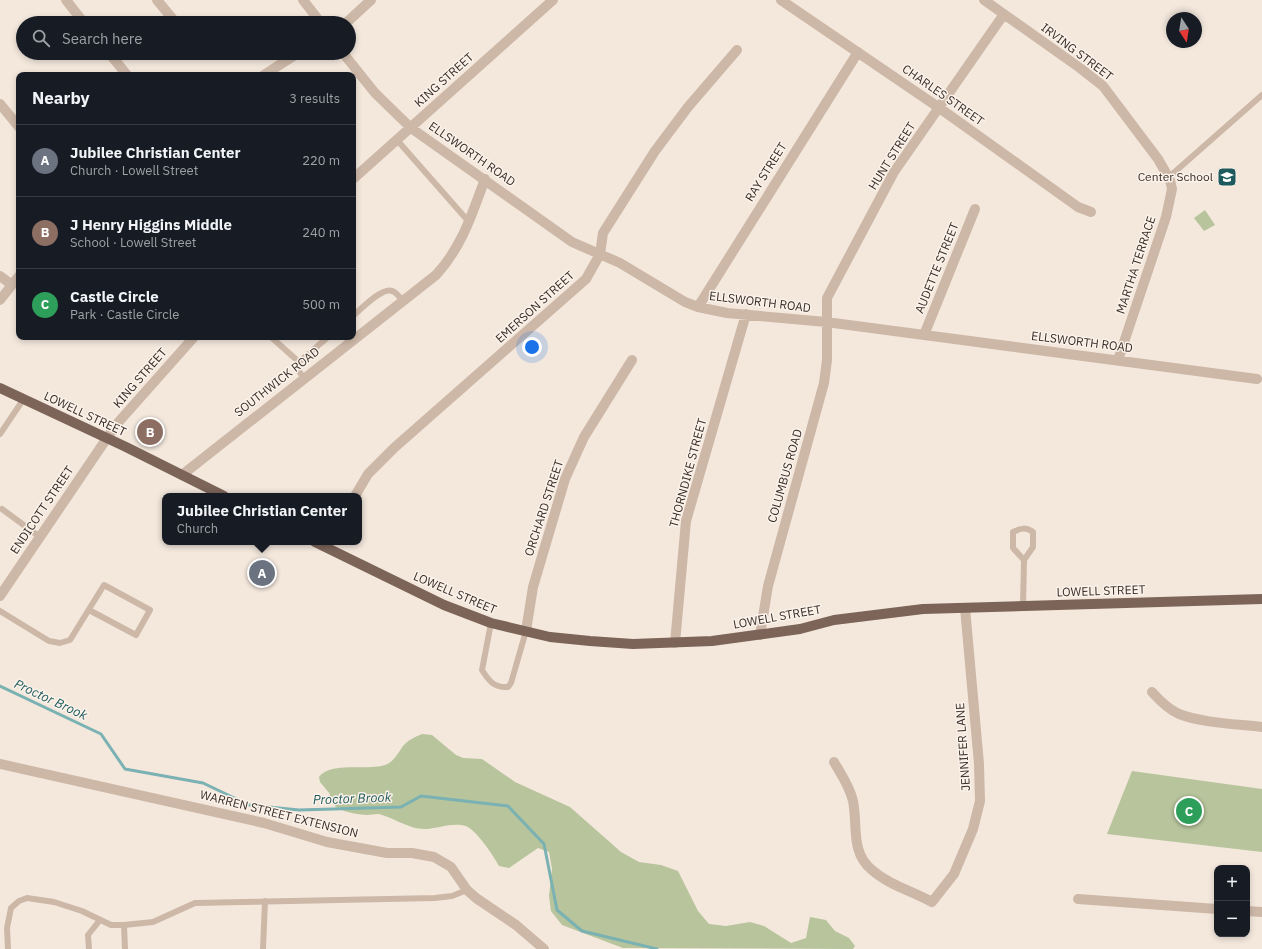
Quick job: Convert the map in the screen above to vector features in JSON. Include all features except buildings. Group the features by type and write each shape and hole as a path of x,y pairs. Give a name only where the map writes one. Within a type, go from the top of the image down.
{"main road":[{"name":"LOWELL STREET","path":"0,388 107,438 218,493"},
{"name":"LOWELL STREET","path":"332,546 444,605 491,623 550,637 590,642 633,644 712,641 760,635 834,620 894,612 965,608 1262,599"}],"street":[{"path":"66,0 79,16"},
{"path":"157,0 170,16"},
{"path":"303,0 315,16"},
{"path":"354,16 371,0"},
{"name":"KING STREET","path":"356,176 553,0"},
{"name":"CHARLES STREET","path":"781,0 938,107 1078,207 1091,212"},
{"name":"IRVING STREET","path":"984,0 1103,86 1158,159 1169,177"},
{"name":"HUNT STREET","path":"826,322 827,298 894,172 1004,14"},
{"name":"EMERSON STREET","path":"357,493 368,474 394,448 586,278 600,254 603,233 655,151 688,107 737,50"},
{"name":"RAY STREET","path":"698,307 858,52"},
{"path":"115,60 125,72"},
{"path":"269,72 287,60"},
{"name":"ELLSWORTH ROAD","path":"349,60 375,93 410,128 486,179 572,242 620,263 685,302 698,307 746,314 826,322 1257,379"},
{"path":"0,104 16,123"},
{"name":"MARTHA TERRACE","path":"1118,360 1166,216 1172,189 1169,177"},
{"name":"SOUTHWICK ROAD","path":"356,338 436,275 451,257 463,237 486,179"},
{"name":"AUDETTE STREET","path":"924,335 975,209"},
{"path":"0,276 12,285"},
{"path":"0,300 16,280"},
{"name":"THORNDIKE STREET","path":"676,643 686,521 733,364 746,314"},
{"name":"COLUMBUS ROAD","path":"760,635 768,586 822,390 827,360 826,322"},
{"name":"KING STREET","path":"107,438 115,426 191,340"},
{"name":"SOUTHWICK ROAD","path":"182,475 354,340"},
{"name":"ORCHARD STREET","path":"526,631 533,587 565,479 584,437 632,360"},
{"name":"ENDICOTT STREET","path":"0,596 107,438"},
{"name":"JENNIFER LANE","path":"834,762 853,802 858,852 863,862 878,875 932,902 954,874 973,829 980,801 979,764 965,608"},
{"path":"1152,692 1163,704 1179,714 1201,719 1262,728"},
{"name":"WARREN STREET EXTENSION","path":"0,764 264,823 327,842 387,853 412,853 434,857 450,867 467,890 488,907 516,925 544,949"},
{"path":"1078,899 1214,910"},
{"path":"1250,911 1262,912"}],"lane":[{"path":"1169,177 1262,95"},
{"path":"397,140 469,222"},
{"path":"356,313 381,292 388,290 394,291 403,302"},
{"path":"274,340 299,362"},
{"path":"304,378 298,370 299,362 325,340"},
{"path":"0,434 23,400"},
{"path":"2,510 40,537"},
{"path":"1023,606 1024,560 1033,547 1033,532 1028,528 1020,528 1013,532 1013,548 1024,560"},
{"path":"0,611 49,641 60,643 70,640 104,585 150,610 136,635 89,610"},
{"path":"491,623 482,670 490,682 499,688 508,687 511,683 526,631"},
{"path":"8,949 7,928 11,908 19,901 27,898 54,902 111,925 124,925 154,922 195,903 435,898 452,896 467,890"},
{"path":"263,949 265,901"},
{"path":"89,949 88,936 100,920"},
{"path":"124,925 125,949"}],"green space":[{"path":"1205,210 1215,225 1204,231 1194,218"},
{"path":"422,734 432,735 456,755 463,758 482,759 515,782 570,807 621,852 639,862 661,865 678,871 698,911 709,924 726,926 750,922 764,926 791,943 806,938 810,917 826,920 835,931 849,938 855,946 853,949 623,948 562,925 551,911 549,896 552,869 549,852 538,848 509,868 499,866 480,838 466,826 451,825 420,829 380,814 362,815 350,813 334,806 329,797 330,794 320,782 319,777 324,772 331,769 349,767 377,767 388,764 407,742"},
{"path":"1132,771 1262,789 1262,852 1107,834"}],"waterway":[{"name":"Proctor Brook","path":"0,686 101,734 125,769 203,783 249,805 299,810 401,807 421,796 508,806 544,844 557,910 582,931 657,949"}],"place":[{"name":"Center School","path":"1227,177"},
{"name":"J Henry Higgins Middle","path":"150,432"},
{"name":"Jubilee Christian Center","path":"262,573"},
{"name":"Castle Circle","path":"1189,811"}]}
